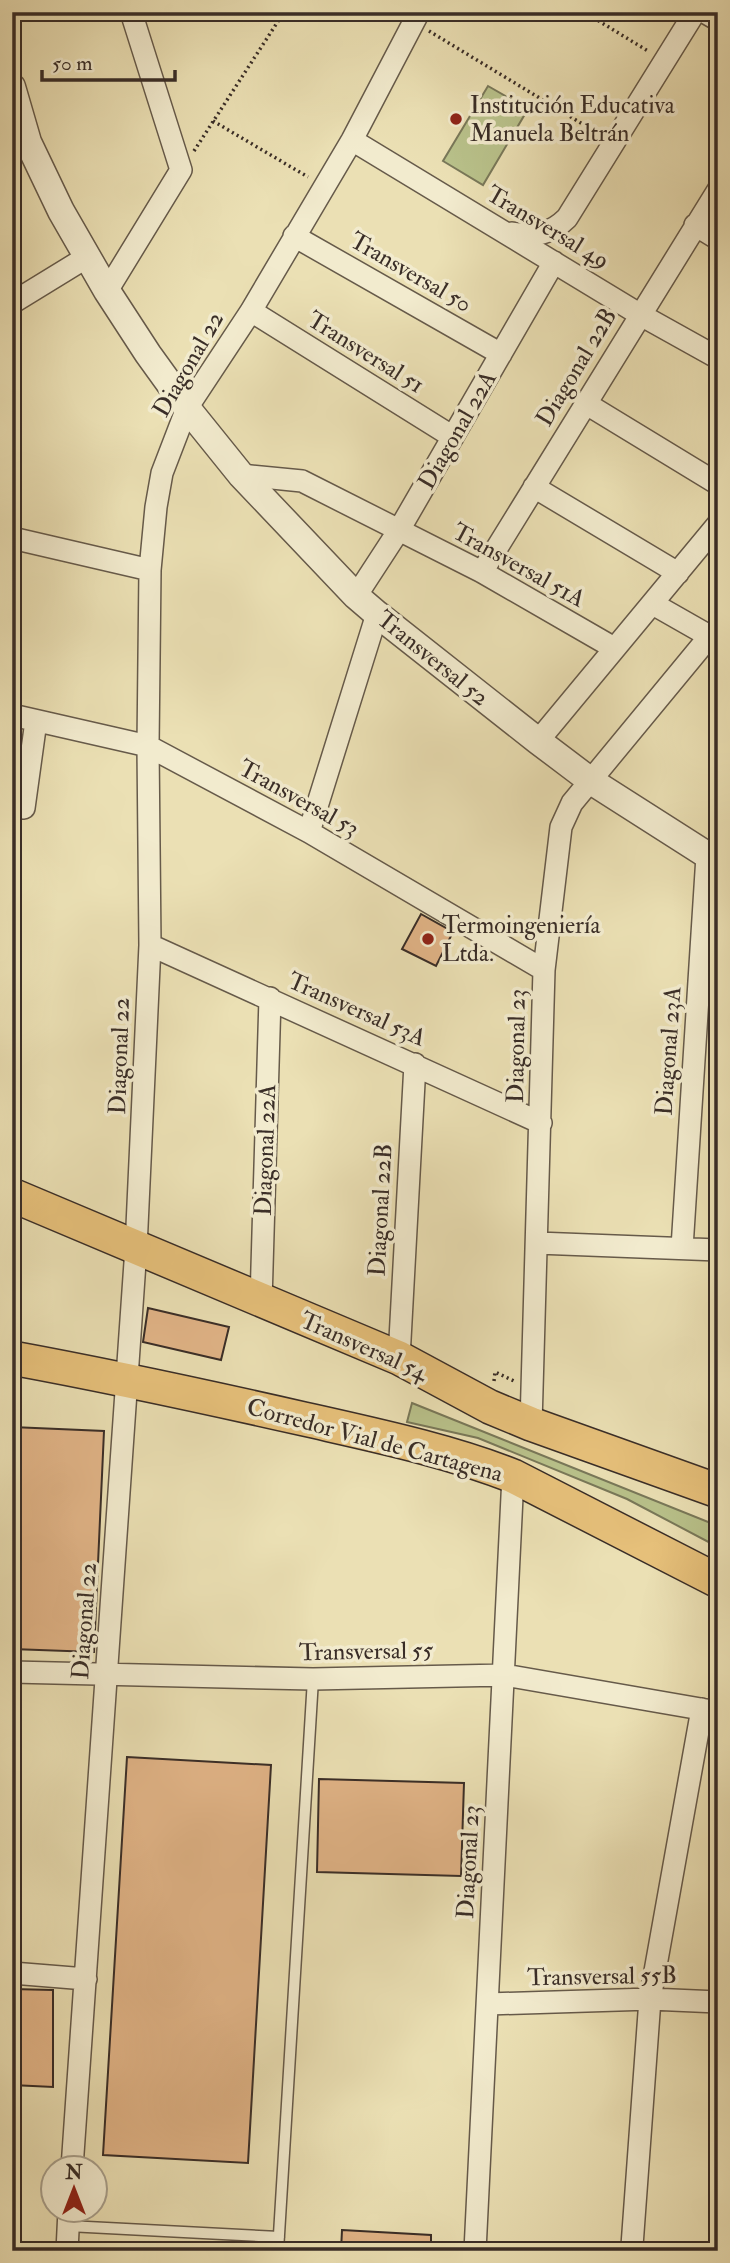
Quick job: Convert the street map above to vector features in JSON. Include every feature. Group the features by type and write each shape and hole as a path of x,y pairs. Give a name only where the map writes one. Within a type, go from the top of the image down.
{"main road":[{"name":"Transversal 54","path":"12,1195 399,1358 490,1406 531,1424 718,1490"},
{"name":"Corredor Vial de Cartagena","path":"12,1358 128,1380 364,1433 482,1464 513,1476 718,1581"}],"street":[{"path":"107,291 181,170 131,12"},
{"path":"507,232 536,235 551,232 559,226 615,143 695,12"},
{"path":"704,12 718,20"},
{"name":"Diagonal 22","path":"73,2154 136,1248 150,945 150,570 156,507 162,473 187,408 251,310 352,140 417,17"},
{"path":"12,87 20,145 107,291 187,408"},
{"name":"Transversal 49","path":"352,140 639,314 718,358"},
{"name":"Diagonal 22B","path":"482,572 718,190"},
{"path":"695,225 718,239"},
{"name":"Transversal 50","path":"294,236 501,354"},
{"path":"12,303 87,257"},
{"name":"Diagonal 22A","path":"356,596 399,530 554,262"},
{"name":"Transversal 51","path":"251,310 453,437"},
{"path":"585,402 718,484"},
{"name":"Transversal 52","path":"187,408 241,475 356,596 591,781 712,859"},
{"name":"Transversal 51A","path":"241,475 302,481 482,572 614,648"},
{"path":"534,487 678,573"},
{"path":"537,741 718,524"},
{"path":"12,538 150,570"},
{"path":"653,604 713,639"},
{"path":"309,832 377,614"},
{"name":"Diagonal 23","path":"531,1424 544,970 561,827 572,803 713,639"},
{"name":"Transversal 53","path":"12,715 148,746 309,832 544,970"},
{"path":"24,808 36,721"},
{"name":"Diagonal 23A","path":"682,1248 712,859"},
{"name":"Transversal 53A","path":"150,945 541,1123"},
{"name":"Diagonal 22A","path":"261,1301 270,999"},
{"name":"Diagonal 22B","path":"399,1358 415,1064"},
{"path":"537,1243 718,1250"},
{"name":"Diagonal 23","path":"475,2251 513,1476"},
{"name":"Transversal 55","path":"12,1672 313,1679 504,1675 710,1711"},
{"path":"632,2246 650,2000 710,1711"},
{"path":"12,1973 86,1979"},
{"name":"Transversal 55B","path":"488,2004 650,2000 718,2002"},
{"path":"66,2251 68,2224"}],"lane":[{"path":"278,2251 313,1679"},
{"path":"108,2222 279,2237"}],"path":[{"path":"181,170 284,12"},
{"path":"584,12 665,62"},
{"path":"417,17 552,106 615,143"},
{"path":"213,121 324,187"}],"green space":[{"path":"488,86 528,109 483,185 443,161"},
{"path":"412,1403 718,1526 718,1547 627,1499 478,1438 407,1422"}],"building":[{"name":"Termoingeniería Ltda.","path":"421,914 453,932 436,966 402,949"},
{"path":"148,1308 229,1327 221,1360 143,1342"},
{"path":"12,1427 104,1431 94,1652 12,1649"},
{"path":"127,1757 271,1765 248,2163 103,2154"},
{"path":"319,1779 464,1783 461,1876 317,1872"},
{"path":"12,1989 53,1990 53,2087 12,2085"},
{"path":"342,2230 431,2235 431,2251 341,2251"}],"place":[{"name":"Institución Educativa Manuela Beltrán","path":"456,119"},
{"name":"Termoingeniería Ltda.","path":"428,939"}]}
